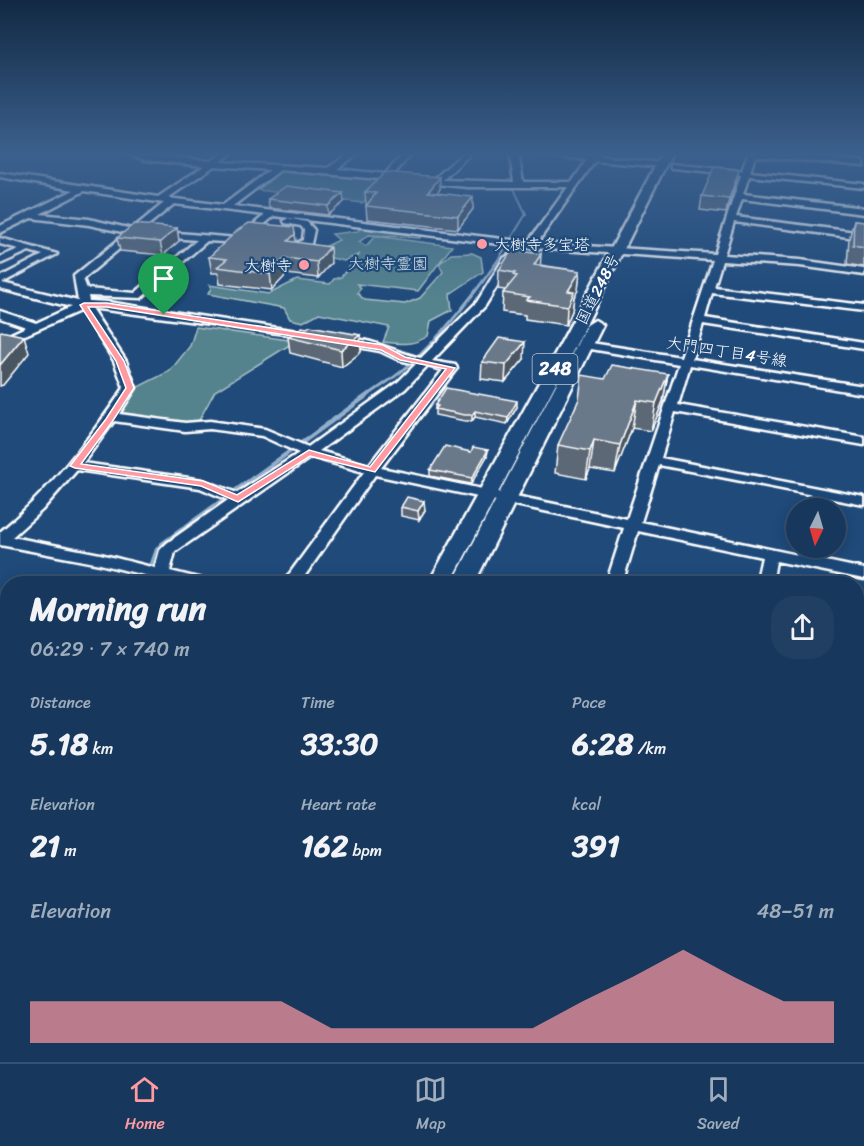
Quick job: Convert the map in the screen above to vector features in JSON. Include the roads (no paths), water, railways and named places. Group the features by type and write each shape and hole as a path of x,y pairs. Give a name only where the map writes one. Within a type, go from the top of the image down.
{"highway":[{"name":"国道248号","path":"443,576 570,341 623,251 648,203"},
{"name":"国道248号","path":"467,576 585,345 623,251"}],"street":[{"path":"0,230 55,203"},
{"path":"0,540 38,506 75,466 130,388 120,361 84,305 83,292 78,278 170,203"},
{"path":"186,203 531,245 800,263 864,272"},
{"path":"226,207 232,203"},
{"path":"531,245 562,203"},
{"path":"617,576 669,407 737,203"},
{"path":"794,203 864,211"},
{"path":"30,215 89,222 135,232 239,241 273,213"},
{"path":"288,214 281,220 304,224 309,230 308,242 300,245"},
{"path":"732,219 864,236"},
{"path":"83,292 137,296 205,238"},
{"path":"0,241 52,255 0,281"},
{"path":"161,576 168,550 172,546 401,386 481,304 518,243"},
{"path":"0,261 28,248"},
{"path":"0,286 84,305 107,305 375,346 403,358 451,368 372,470 296,576"},
{"path":"708,289 864,308"},
{"path":"0,343 84,305"},
{"path":"0,314 37,327"},
{"path":"698,320 864,346"},
{"name":"大門四丁目4号線","path":"585,345 864,390"},
{"path":"669,407 864,441"},
{"path":"111,417 185,427 210,425 264,433 309,452 372,470 864,574"},
{"path":"653,460 864,501"},
{"path":"75,466 203,483 238,499"},
{"path":"0,540 140,568 155,576"},
{"path":"766,576 770,554"}],"waterway":[{"path":"498,260 526,214 521,203"},
{"path":"367,396 404,369 434,341 499,259"},
{"path":"151,567 157,550 162,544 369,394"},
{"path":"149,576 152,566"}],"place":[{"name":"大樹寺多宝塔","path":"482,244"},
{"name":"大樹寺","path":"304,265"}],"park label":[{"name":"大樹寺霊園","path":"388,263"}]}
